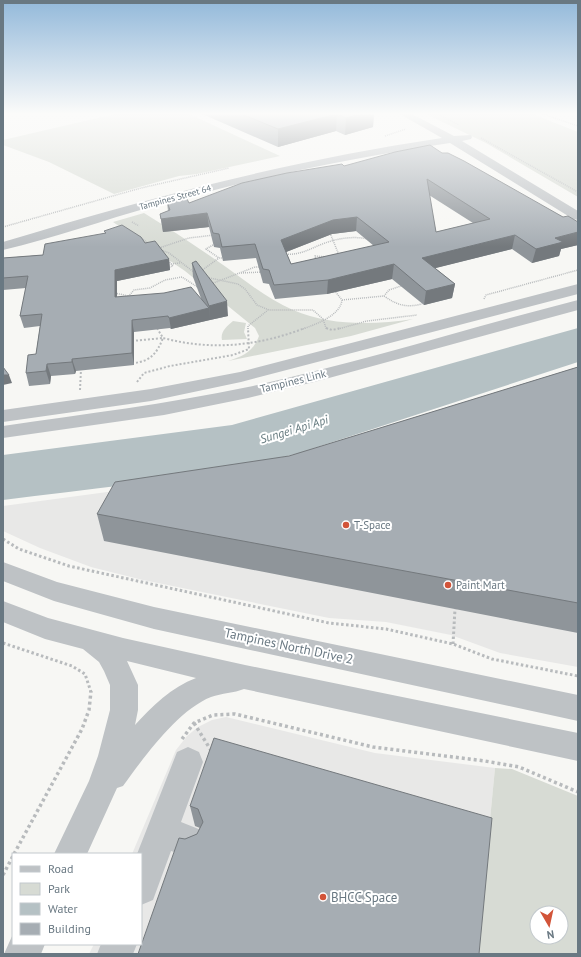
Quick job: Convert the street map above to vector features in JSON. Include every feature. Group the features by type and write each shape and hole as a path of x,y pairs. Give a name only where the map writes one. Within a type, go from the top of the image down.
{"street":[{"name":"Tampines Street 64","path":"3,235 142,196 225,176 316,158"},
{"name":"Tampines Street 64","path":"3,246 75,224 240,180 341,158"},
{"path":"483,158 578,216"},
{"path":"500,158 578,204"},
{"name":"Tampines Link","path":"3,416 186,389 241,377 578,289"},
{"name":"Tampines Link","path":"3,432 164,409 248,392 312,377 578,305"},
{"path":"186,389 194,394 206,395 248,392"},
{"name":"Tampines North Drive 2","path":"3,571 54,591 154,618 578,708"},
{"path":"3,611 45,628 245,677 578,747"},
{"path":"70,853 102,788 113,756 124,710 124,685 115,664 108,654 90,640"},
{"path":"102,788 128,753 167,713 181,701 201,688 245,677"},
{"path":"142,887 176,837 194,753"},
{"path":"22,954 26,945"}],"path":[{"path":"508,158 578,192"},
{"path":"328,231 340,255 335,256"},
{"path":"137,235 153,247 171,253 180,263 196,274 219,258"},
{"path":"158,248 189,238 218,235"},
{"path":"278,254 292,256 334,241 361,237 370,240"},
{"path":"213,245 206,249 219,258 222,258"},
{"path":"164,253 171,264"},
{"path":"316,262 315,256 330,257"},
{"path":"171,264 180,263"},
{"path":"170,267 173,266 171,264"},
{"path":"206,287 240,272 255,267 263,267"},
{"path":"240,272 264,271"},
{"path":"202,276 238,284 245,289 257,305 269,310 313,310 324,319 326,328 336,329 360,322 417,314"},
{"path":"125,299 134,290 150,288 165,280 180,277 201,289 194,291"},
{"path":"384,296 389,290 409,284"},
{"path":"331,288 342,300"},
{"path":"114,292 119,295 128,296"},
{"path":"342,300 384,296 402,306 422,304"},
{"path":"124,342 163,338 188,344 219,346 251,343 287,335 324,319 340,308 342,300"},
{"path":"138,386 137,382 144,373 170,366 233,355 249,349 251,343 247,332 248,326 269,310"},
{"path":"157,324 158,330 163,338"},
{"path":"134,364 144,363 152,359 158,352 163,338"},
{"path":"79,393 81,367"},
{"path":"3,539 19,549 69,566 330,622 386,629 453,644 492,659 578,676"},
{"path":"453,644 455,609"},
{"path":"3,643 72,666 85,674 92,693 89,710 82,729 15,853"},
{"path":"194,723 213,716 234,714 373,747 485,760 519,767 578,792"},
{"path":"194,723 194,753"},
{"path":"194,723 194,753"},
{"path":"3,875 12,859"}],"shaded area":[{"name":"T-Space","path":"578,371 578,667 500,653 451,635 386,622 329,618 143,580 91,567 40,548 3,531 3,506 234,475"},
{"name":"BHCC Space","path":"226,717 375,753 495,768 477,954 89,954 94,945 142,945 142,853 132,853 176,750 187,736 198,727 212,720"}],"green space":[{"path":"37,158 272,158 197,174 179,176 114,194"},
{"path":"511,158 578,158 578,197"},
{"path":"144,213 196,246 266,296 293,310 322,319 352,323 413,319 351,336 228,361 251,350 259,336 255,328 185,271 113,222"},
{"path":"233,321 246,323 244,332 247,339 222,340 223,332"},
{"path":"495,768 512,769 578,796 578,954 477,954"}],"water":[{"name":"Sungei Api Api","path":"578,328 578,362 299,453 263,462 189,476 3,500 3,455 232,425"}],"building":[{"path":"374,158 457,158 563,217 568,216 578,222 578,232 555,238 563,242 536,249 515,235 422,258 455,284 426,291 394,264 328,280 274,285 269,270 263,269 255,244 222,247 219,234 213,233 207,213 161,219 160,214 170,210 167,202 187,199 189,203 242,183 287,173 342,164 344,166","holes":["427,179 490,219 436,232","357,217 389,242 291,264 281,240 333,220"]},
{"path":"122,225 141,237 145,243 155,241 169,259 115,270 115,297 164,293 191,287 209,308 169,318 168,316 132,320 132,353 72,359 72,362 47,364 46,371 26,373 28,355 36,354 42,314 20,316 28,276 3,278 3,258 43,255 45,244 106,233 104,231"},
{"path":"196,261 227,301 209,306 192,263"},
{"path":"3,367 9,375 3,375"},
{"name":"T-Space","path":"578,367 578,603 97,514 115,482 289,456"},
{"name":"BHCC Space","path":"214,738 492,818 479,954 138,954 179,838 185,839 197,834 203,822 198,809 190,806"}],"place":[{"name":"T-Space","path":"346,525"},
{"name":"Paint Mart","path":"448,585"},
{"name":"BHCC Space","path":"323,897"}]}
